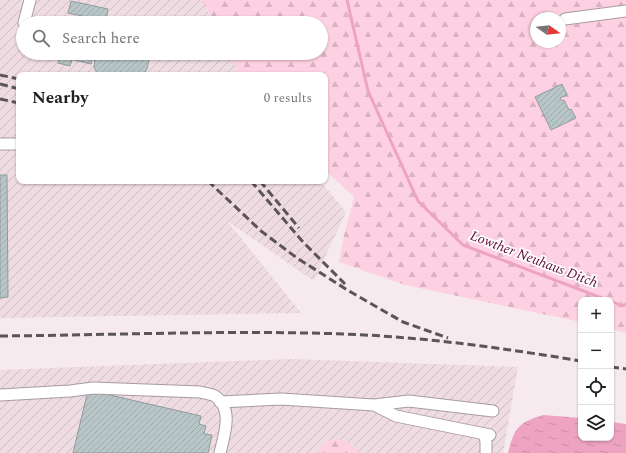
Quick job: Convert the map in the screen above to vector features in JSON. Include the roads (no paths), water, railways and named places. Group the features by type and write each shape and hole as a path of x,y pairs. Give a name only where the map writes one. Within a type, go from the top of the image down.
{"street":[{"path":"26,16 30,0"},
{"path":"566,19 626,11"},
{"path":"0,144 16,144"},
{"path":"0,395 100,388 200,392 215,396 224,406 227,422 220,453"},
{"path":"220,402 281,399 374,405 409,401 493,411"},
{"path":"374,405 396,416 487,434 486,453"}],"water":[{"path":"543,415 578,418 578,441 614,441 614,422 626,424 626,453 508,453 513,437 519,427 528,421"}],"waterway":[{"name":"Lowther Neuhaus Ditch","path":"347,0 368,91 418,201 463,245 599,297"},
{"name":"Lowther Neuhaus Ditch","path":"614,302 622,306 626,304"}],"railway":[{"path":"0,75 16,78"},
{"path":"0,84 16,88"},
{"path":"0,99 16,102"},
{"path":"211,184 261,231 297,258 349,291 403,322 448,338"},
{"path":"254,184 303,242 345,284"},
{"path":"262,184 299,228"},
{"path":"0,336 215,333 374,335 463,344 578,361"},
{"path":"614,367 626,369"}]}
